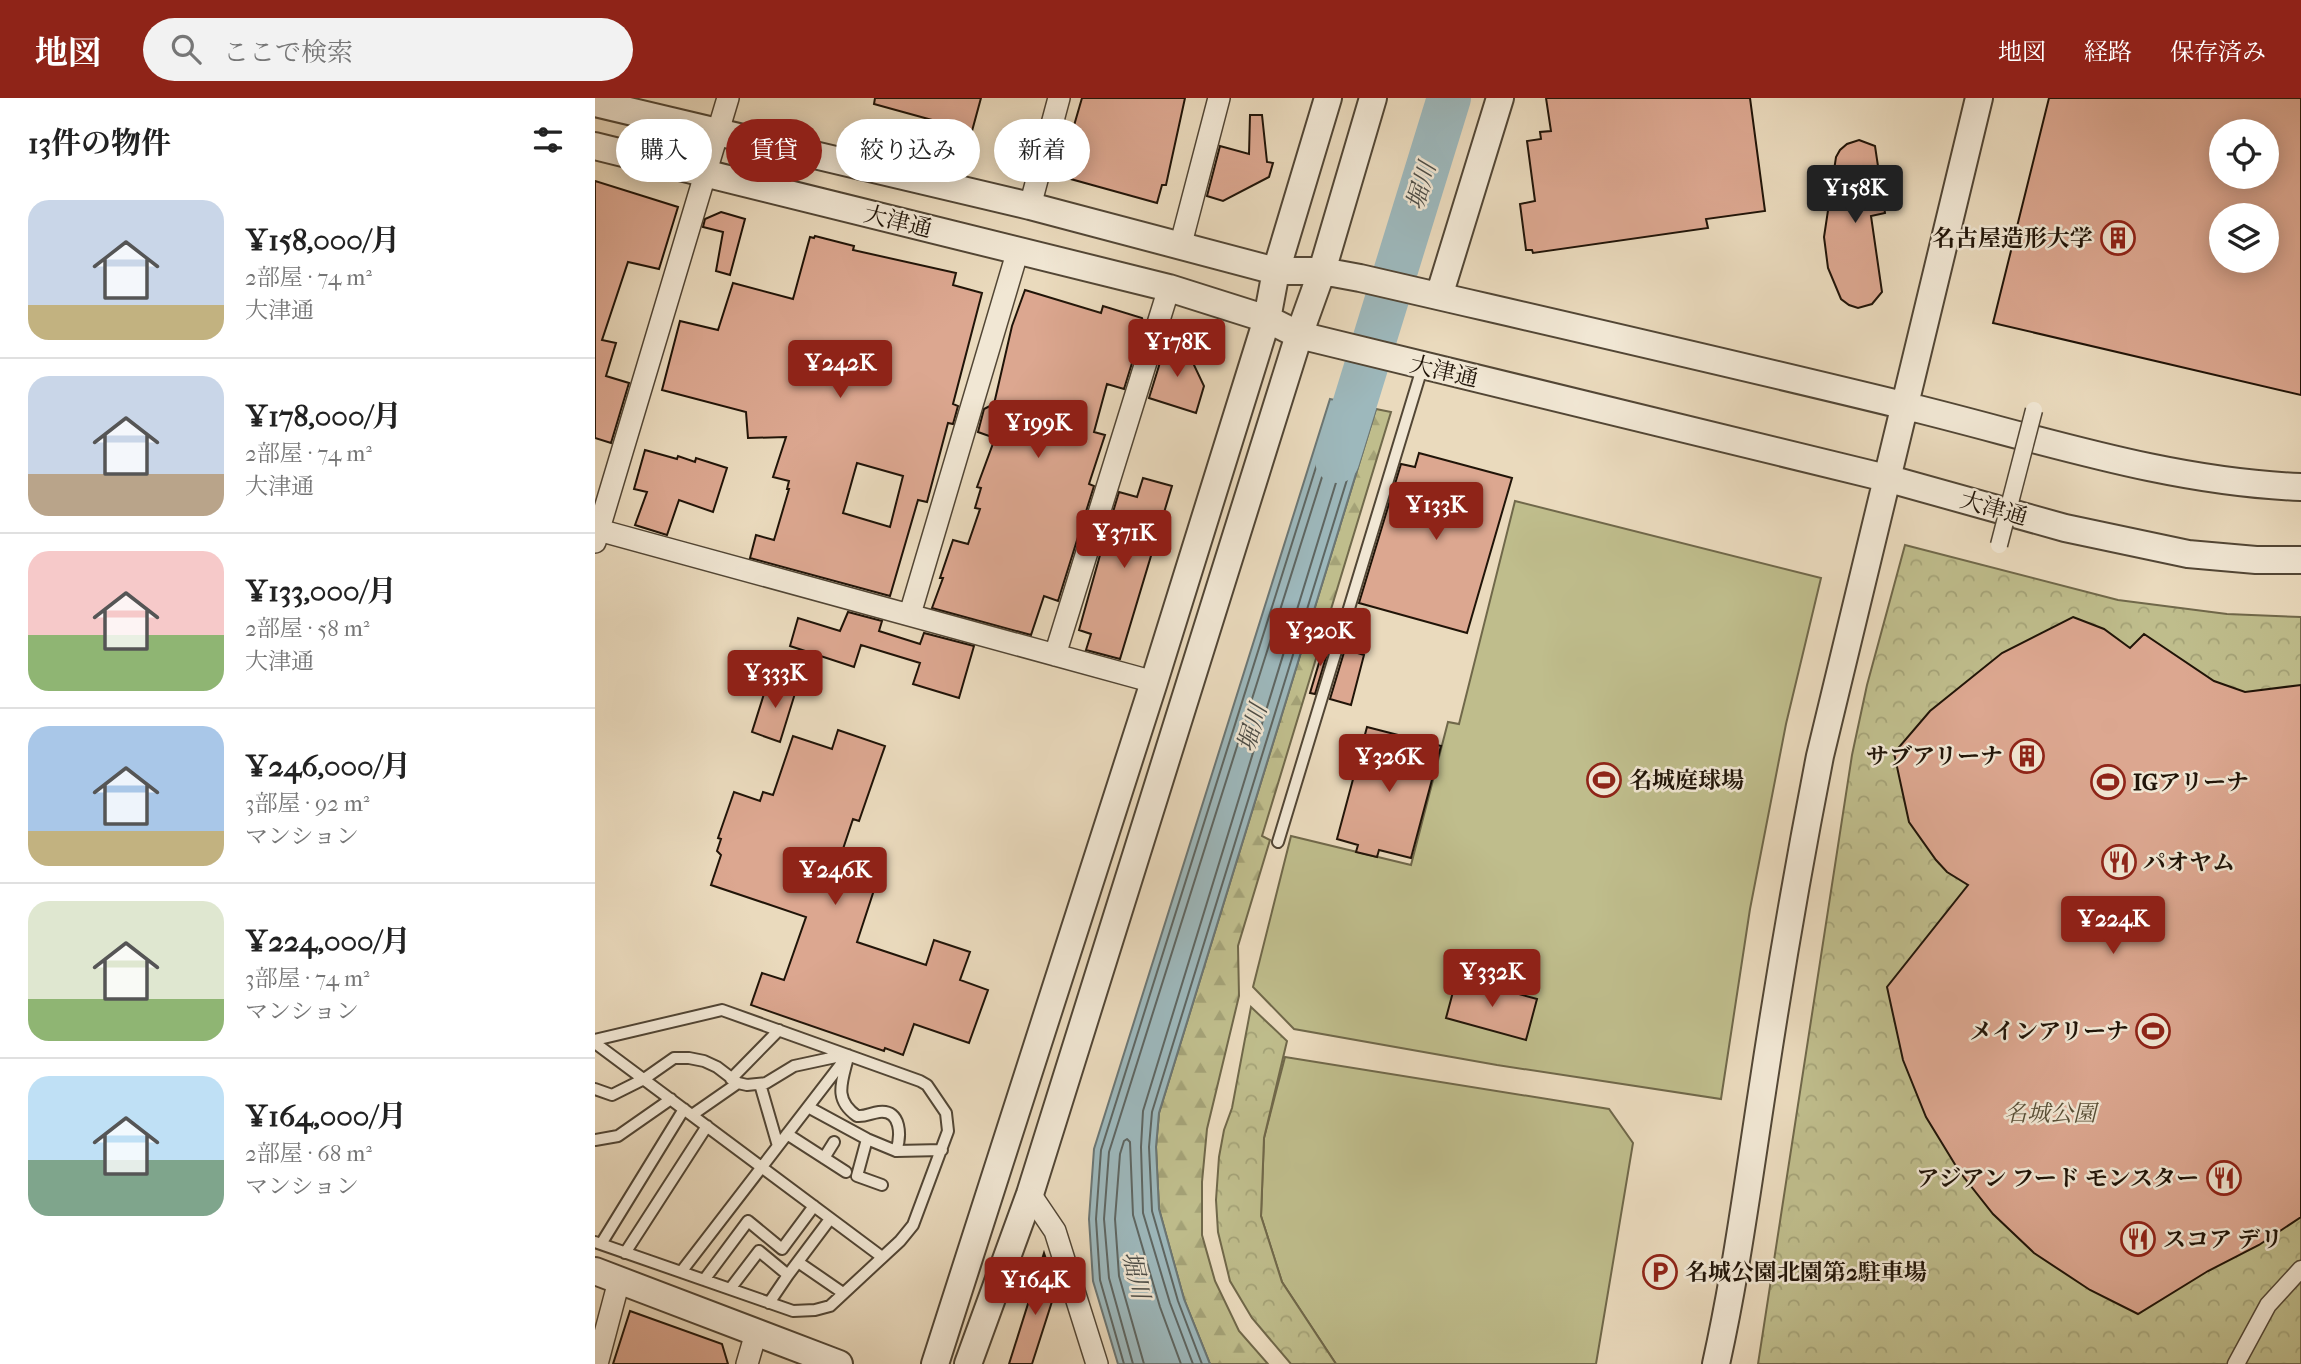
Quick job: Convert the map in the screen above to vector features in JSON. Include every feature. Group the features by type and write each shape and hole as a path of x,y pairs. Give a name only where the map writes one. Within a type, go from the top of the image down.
{"street":[{"path":"712,148 728,98"},
{"path":"1030,206 1059,98"},
{"path":"1179,247 1219,98"},
{"path":"935,1364 1267,320 1276,271 1328,98"},
{"path":"968,1364 1030,1194 1299,335 1322,271 1373,98"},
{"path":"1431,294 1500,98"},
{"path":"1716,1364 1733,1289 1798,865 1820,756 1979,98"},
{"name":"大津通","path":"595,103 1030,206 1276,271 1322,271 1431,294 1905,405 2080,453 2175,473 2259,485 2301,487"},
{"name":"大津通","path":"595,146 616,151"},
{"name":"大津通","path":"712,175 1169,288 1267,320 1299,335 1345,347 1886,478 2065,528 2188,554 2256,560 2301,560"},
{"path":"700,182 596,534 910,614 1154,682"},
{"path":"910,614 1019,250"},
{"path":"1055,655 1169,288"},
{"path":"1999,545 2034,410"},
{"path":"1030,1194 1055,1231 1097,1364"},
{"path":"2236,1364 2268,1305 2301,1269"},
{"path":"597,1364 607,1276 839,1364"},
{"path":"747,1364 756,1332"}],"lane":[{"path":"1278,842 1413,363"},
{"path":"595,1042 722,1010 779,1030 848,1055 907,1075 927,1085 946,1113 948,1131 912,1225 900,1241 830,1306 815,1310 793,1311 598,1243 688,1112 734,1081 779,1030"},
{"path":"595,1042 882,1257"},
{"path":"595,1089 612,1096 674,1058 689,1058 717,1067 734,1081 747,1085 760,1084 778,1077 794,1066 848,1055"},
{"path":"681,1272 848,1055"},
{"path":"848,1055 841,1091 843,1103 857,1116 889,1113 895,1119 900,1132 896,1151"},
{"path":"760,1084 778,1146"},
{"path":"595,1140 618,1136 671,1099"},
{"path":"808,1107 867,1139 896,1151 942,1150"},
{"path":"625,1253 706,1126"},
{"path":"787,1134 846,1172"},
{"path":"867,1139 857,1176 883,1185"},
{"path":"824,1158 834,1142"},
{"path":"704,1280 748,1221 782,1249 814,1206"},
{"path":"769,1303 830,1219"},
{"path":"730,1289 759,1251 788,1275"},
{"path":"798,1262 843,1293"}],"green space":[{"path":"1376,409 1391,412 1262,836 1270,840 1238,946 1239,996 1207,1129 1202,1182 1202,1235 1215,1281 1239,1331 1268,1364 1210,1364 1184,1299 1159,1209 1156,1147 1159,1113"},
{"name":"名城庭球場","path":"1515,501 1821,578 1786,724 1750,909 1721,1099 1497,1065 1294,1029 1253,987 1291,836 1411,865 1448,722 1459,724"},
{"name":"名城公園","path":"1905,545 2118,600 2227,614 2301,617 2301,1364 1758,1364 1852,755 1867,685"},
{"path":"1251,1007 1287,1041 1264,1138 1261,1216 1282,1282 1336,1364 1291,1364 1252,1318 1230,1281 1218,1232 1216,1200 1219,1157 1232,1108"},
{"path":"1285,1057 1609,1109 1633,1143 1596,1364 1336,1364 1282,1282 1261,1216 1264,1138"}],"water":[{"path":"1330,399 1376,409 1159,1113 1156,1147 1159,1209 1184,1299 1210,1364 1118,1364 1093,1281 1089,1219 1094,1149"}],"building":[{"path":"875,98 981,98 975,119 928,119 874,104"},
{"path":"1082,98 1185,98 1166,185 1162,185 1157,203 1081,182 1090,182 1090,119 1076,119"},
{"path":"1546,98 1750,98 1765,211 1706,219 1708,228 1533,253 1532,250 1526,250 1520,204 1535,201 1527,141 1541,139 1540,132 1551,131"},
{"name":"名古屋造形大学","path":"2049,98 2301,98 2301,395 1993,323"},
{"path":"1250,115 1262,115 1267,162 1273,163 1269,177 1223,201 1207,196 1220,146 1249,154"},
{"path":"1859,140 1875,146 1885,213 1871,216 1882,292 1872,304 1858,308 1841,299 1828,268 1824,237 1836,157 1847,144"},
{"path":"595,181 678,207 659,269 628,262 602,340 616,343 606,376 629,383 611,443 595,438"},
{"path":"721,212 745,219 730,275 716,271 723,232 703,227 705,219"},
{"path":"815,236 854,246 853,250 956,273 953,285 982,293 953,404 958,406 953,424 948,423 927,502 918,500 890,596 750,558 756,535 774,540 789,489 789,481 773,477 786,437 748,438 746,412 662,390 680,321 718,330 733,283 793,299 810,237","holes":["857,463 903,476 890,527 843,513"]},
{"path":"1025,290 1101,313 1103,306 1142,318 1144,324 1124,389 1107,384 1094,432 1105,435 1089,484 1094,486 1058,601 1044,596 1031,635 932,608 953,540 968,544 980,509 975,508 981,488 977,487 995,438 978,432 984,409 994,404 1012,326"},
{"path":"1167,340 1185,346 1204,386 1196,413 1149,398"},
{"path":"645,450 695,462 696,458 727,468 713,512 679,500 667,535 635,525 647,492 634,489"},
{"path":"1419,453 1512,478 1467,633 1359,603 1401,464 1415,467"},
{"path":"1143,478 1172,486 1120,659 1086,650 1091,634 1079,630 1102,548 1116,553 1127,516 1113,512 1119,492 1137,497"},
{"path":"848,612 882,621 879,631 920,644 924,633 974,646 959,698 913,684 920,663 861,645 854,667 790,646 798,618 840,631"},
{"name":"名城公園","path":"2073,617 2104,629 2130,648 2144,634 2214,681 2245,692 2301,685 2301,1217 2259,1245 2208,1271 2138,1314 2090,1290 2034,1253 1993,1214 1959,1171 1926,1117 1903,1060 1887,987 1968,885 1947,872 1909,822 1894,753 1930,711 2002,653"},
{"path":"1325,643 1330,644 1315,694 1310,693"},
{"path":"1345,649 1364,655 1351,705 1330,699"},
{"path":"769,678 797,687 780,742 752,732"},
{"path":"1367,727 1441,746 1411,858 1379,850 1377,857 1356,852 1358,845 1337,839"},
{"path":"838,730 885,746 859,821 853,819 834,876 874,890 857,942 926,965 934,940 970,952 960,980 988,990 969,1043 914,1024 903,1055 885,1048 884,1051 751,1005 762,973 784,980 806,917 711,885 721,855 717,851 721,839 718,838 734,792 760,801 763,792 773,795 793,736 832,749"},
{"path":"1457,977 1537,999 1526,1040 1446,1018"},
{"path":"1044,1253 1056,1289 1032,1364 1009,1364"},
{"path":"630,1311 722,1344 728,1364 613,1364"}],"waterway":[{"name":"堀川","path":"1337,461 1449,98"}],"place":[{"name":"名古屋造形大学","path":"2118,238"},
{"name":"サブアリーナ","path":"2027,756"},
{"name":"名城庭球場","path":"1604,780"},
{"name":"IGアリーナ","path":"2108,782"},
{"name":"パオヤム","path":"2119,862"},
{"name":"メインアリーナ","path":"2153,1031"},
{"name":"アジアン フード モンスター","path":"2224,1178"},
{"name":"スコア デリ","path":"2138,1239"},
{"name":"名城公園北園第2駐車場","path":"1660,1272"}]}
